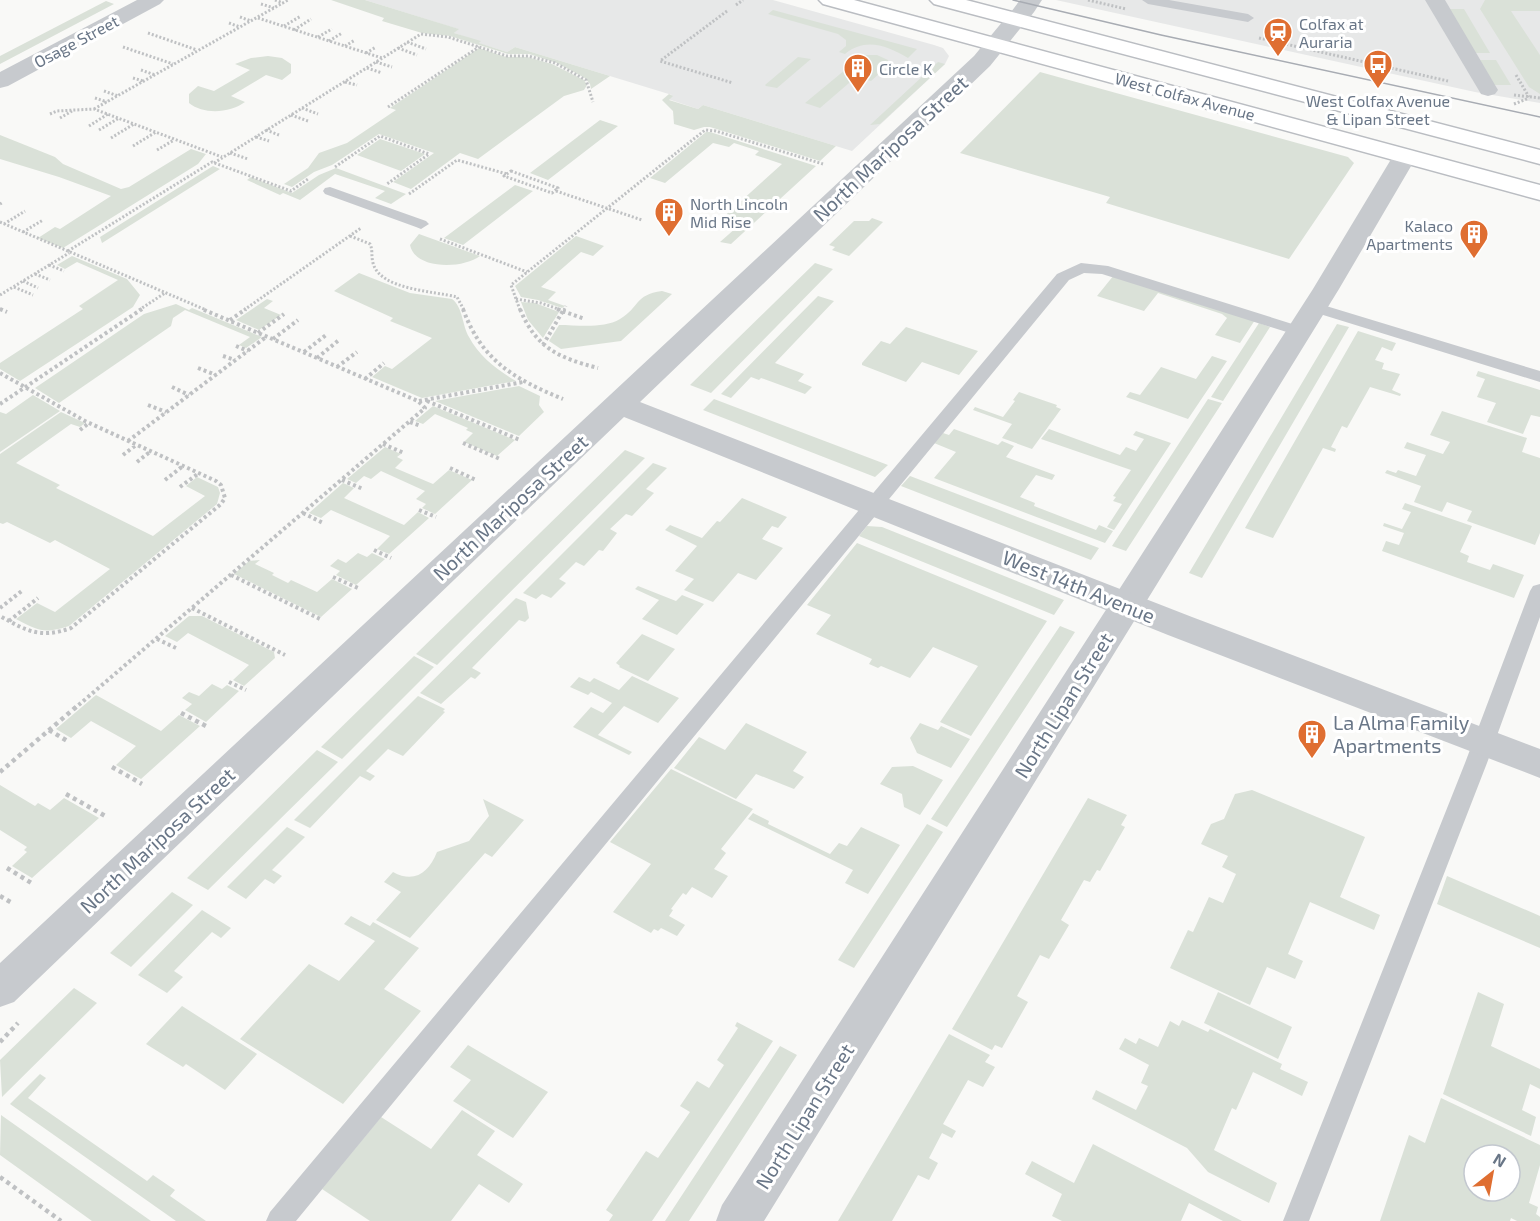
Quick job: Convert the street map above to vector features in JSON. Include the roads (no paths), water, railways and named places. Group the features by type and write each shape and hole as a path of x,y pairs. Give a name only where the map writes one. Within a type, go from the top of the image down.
{"main road":[{"name":"West Colfax Avenue","path":"830,0 1540,193"},
{"name":"West Colfax Avenue","path":"941,0 1540,157"}],"street":[{"name":"Osage Street","path":"0,81 153,0"},
{"name":"North Mariposa Street","path":"0,989 982,61 1031,0"},
{"path":"1435,0 1488,90"},
{"name":"North Lipan Street","path":"738,1221 1306,319 1405,156"},
{"name":"West 14th Avenue","path":"619,404 1126,605 1540,764"}],"lane":[{"path":"1148,0 1248,18"},
{"path":"330,191 421,224"},
{"path":"279,1221 1063,277 1073,270 1090,267 1113,271 1540,377"},
{"path":"1296,1221 1484,742 1540,591"}],"tram line":[{"path":"1013,0 1161,35 1540,117"}],"place":[{"name":"Colfax at Auraria","path":"1278,58"},
{"name":"West Colfax Avenue & Lipan Street","path":"1378,90"},
{"name":"Circle K","path":"858,94"},
{"name":"North Lincoln Mid Rise","path":"669,238"},
{"name":"Kalaco Apartments","path":"1474,260"},
{"name":"La Alma Family Apartments","path":"1312,760"}]}
